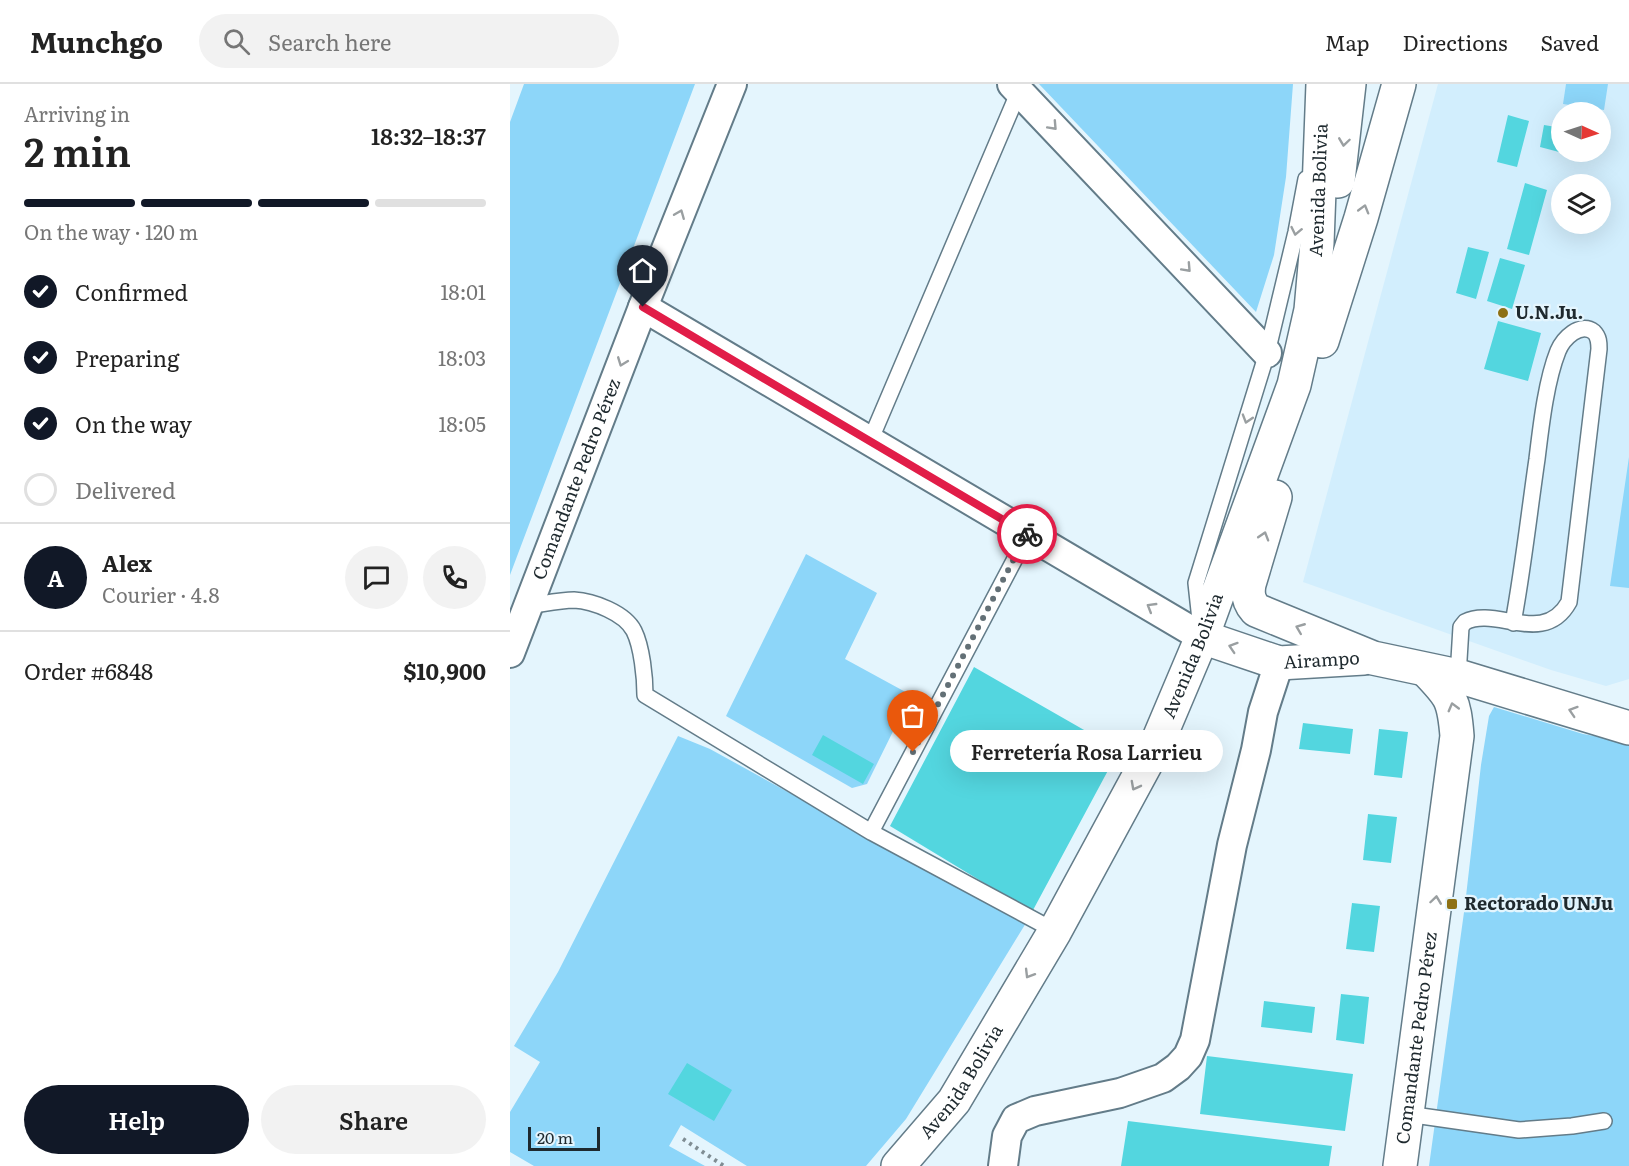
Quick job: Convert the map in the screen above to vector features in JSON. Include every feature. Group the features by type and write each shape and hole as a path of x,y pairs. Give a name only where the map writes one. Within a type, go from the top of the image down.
{"main road":[{"name":"Avenida Bolivia","path":"1248,592 1400,84"},
{"name":"Avenida Bolivia","path":"898,1166 954,1101 1054,931 1158,741 1202,637 1294,385 1311,310 1332,86"},
{"name":"Airampo","path":"1248,592 1250,603 1256,610 1373,658 1458,676 1620,721"},
{"name":"Airampo","path":"1202,637 1279,663 1373,658"},
{"name":"Comandante Pedro Pérez","path":"1400,1166 1457,736 1455,713 1449,694 1426,669"}],"street":[{"name":"Comandante Pedro Pérez","path":"510,653 643,307 732,84"},
{"path":"1016,87 1267,353"},
{"path":"643,307 1202,637"},
{"path":"1003,1166 1007,1136 1016,1119 1035,1112 1120,1094 1163,1078 1188,1056 1195,1040 1232,845 1256,750 1263,712 1279,663"}],"lane":[{"path":"1202,637 1196,583 1267,353 1332,86"},
{"path":"870,441 1016,87"},
{"path":"1458,676 1461,627 1465,621 1482,618 1514,623 1532,624 1550,620 1563,612 1569,602 1599,349 1596,334 1591,330 1585,329 1572,333 1564,340 1555,363 1540,434 1514,623"},
{"path":"871,832 1028,534"},
{"path":"528,606 574,600 598,604 613,612 631,626 636,634 645,678 645,695 871,832 1054,931"},
{"path":"1407,1114 1519,1130 1604,1121"}],"path":[{"path":"683,1139 724,1166"}],"shaded area":[{"path":"524,84 695,84 510,575 510,122"},
{"path":"1039,84 1293,84 1286,177 1274,255 1256,312"},
{"name":"U.N.Ju.","path":"1438,84 1629,84 1629,679 1606,686 1551,670 1303,582"},
{"path":"1566,84 1608,84 1605,102 1563,102"},
{"path":"1629,457 1629,588 1610,586"},
{"path":"806,554 877,593 845,659 911,695 867,784 852,788 726,716"},
{"path":"1494,707 1629,746 1629,1166 1429,1166 1465,905 1481,765 1489,716"},
{"path":"678,736 710,749 1026,923 906,1119 866,1166 747,1166 681,1125 669,1146 705,1166 534,1166 510,1152 510,1112 540,1062 514,1046 558,972"}],"building":[{"path":"1508,115 1529,121 1517,167 1497,162"},
{"path":"1544,125 1551,126 1551,150 1540,147"},
{"path":"1525,183 1547,190 1529,255 1507,249"},
{"path":"1468,247 1489,252 1476,299 1456,293"},
{"path":"1500,258 1525,265 1512,309 1487,301"},
{"path":"1498,321 1541,333 1528,381 1484,369"},
{"path":"974,667 1119,750 1032,912 890,826"},
{"path":"1303,723 1353,729 1350,754 1299,749"},
{"path":"1379,729 1408,732 1402,778 1374,775"},
{"path":"823,735 874,764 863,784 812,755"},
{"path":"1368,814 1397,817 1391,863 1363,860"},
{"path":"1352,903 1380,906 1374,952 1346,949"},
{"path":"1341,994 1369,997 1364,1044 1336,1040"},
{"path":"1264,1001 1315,1007 1312,1033 1261,1027"},
{"path":"1207,1056 1353,1074 1345,1131 1200,1114"},
{"path":"687,1063 732,1090 714,1121 668,1094"},
{"path":"1128,1121 1332,1146 1329,1166 1121,1166"}],"way so far":[{"path":"913,752 1027,534"}],"place":[{"name":"U.N.Ju.","path":"1503,313"},
{"name":"Ferretería Rosa Larrieu","path":"913,752"},
{"name":"Rectorado UNJu","path":"1452,904"}],"route":[{"path":"643,307 1027,534"}]}
